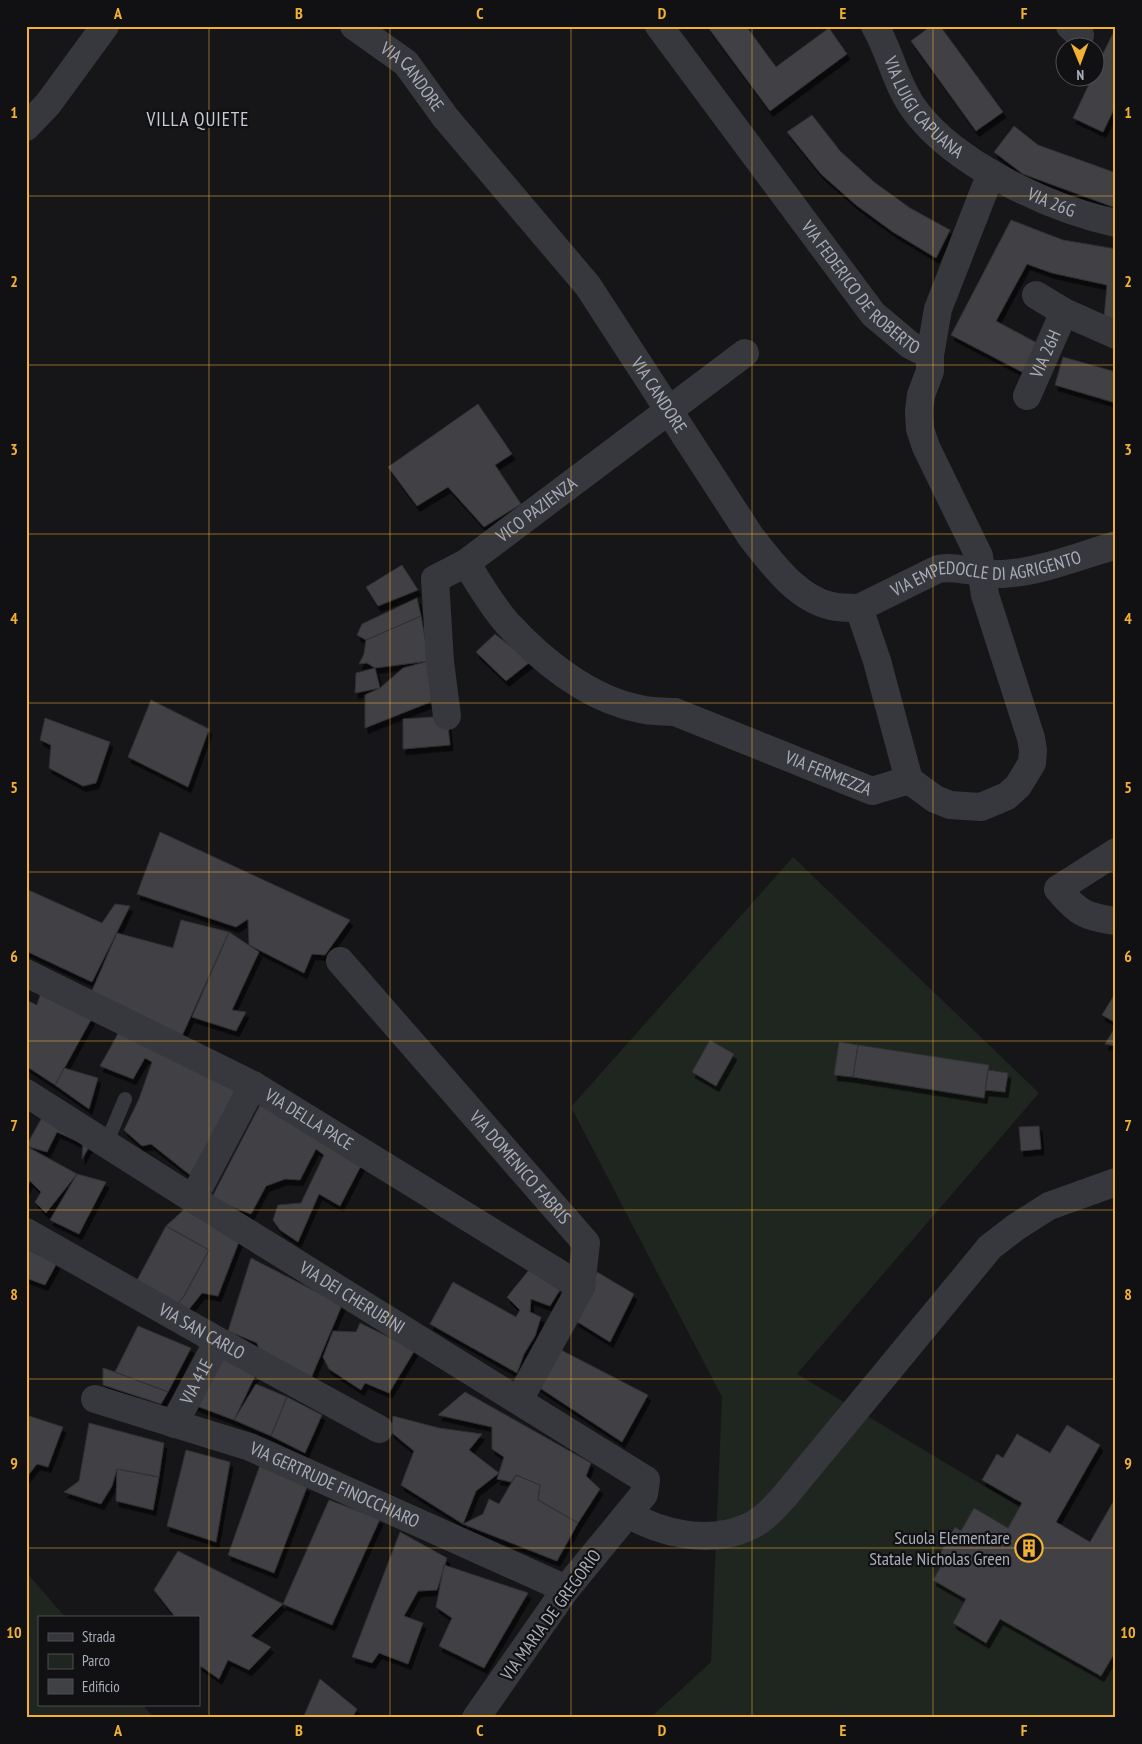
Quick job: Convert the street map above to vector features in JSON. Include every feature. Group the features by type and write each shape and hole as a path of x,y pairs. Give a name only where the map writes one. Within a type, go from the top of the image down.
{"street":[{"path":"26,127 48,104 105,26"},
{"name":"VIA CANDORE","path":"354,26 406,63 445,117 588,286 751,538 772,563 791,583 810,597 830,606 859,608"},
{"name":"VIA FEDERICO DE ROBERTO","path":"659,26 873,314 910,345 930,355 930,371 921,395 919,411 920,429 926,447 979,556 981,573"},
{"name":"VIA LUIGI CAPUANA","path":"875,26 912,107 927,125 960,153 991,173"},
{"path":"930,355 938,309 991,173"},
{"name":"VIA 26G","path":"991,173 1061,208 1089,218 1116,223"},
{"path":"1036,296 1064,312 1116,335"},
{"name":"VIA 26H","path":"1027,396 1064,312"},
{"name":"VICO PAZIENZA","path":"447,716 440,662 434,579 466,563 668,409 745,353"},
{"name":"VIA EMPEDOCLE DI AGRIGENTO","path":"859,608 938,569 950,566 981,573 1023,571 1116,545"},
{"name":"VIA FERMEZZA","path":"466,563 513,629 555,667 592,691 620,704 642,710 674,712 872,791 909,780"},
{"path":"859,608 877,661 909,780 935,799 950,805 981,807 1007,796 1022,781 1032,763 1031,738 985,595 981,573"},
{"path":"1116,852 1058,889 1074,909 1085,916 1116,921"},
{"name":"VIA DOMENICO FABRIS","path":"340,961 586,1243 581,1287 519,1400"},
{"name":"VIA DELLA PACE","path":"26,973 253,1085 581,1287"},
{"path":"193,1199 253,1085"},
{"name":"VIA DEI CHERUBINI","path":"26,1093 646,1480 644,1494 628,1514"},
{"path":"628,1514 655,1527 681,1534 705,1536 724,1534 746,1528 758,1522 784,1497 990,1247 1016,1227 1049,1206 1116,1182"},
{"name":"VIA SAN CARLO","path":"26,1232 218,1341 379,1428"},
{"name":"VIA 41E","path":"174,1424 218,1341"},
{"name":"VIA GERTRUDE FINOCCHIARO","path":"95,1399 250,1447 566,1589"},
{"name":"VIA MARIA DE GREGORIO","path":"476,1718 566,1589 628,1514"}],"lane":[{"path":"106,1144 125,1099"}],"green space":[{"path":"793,857 1039,1093 797,1374 1116,1565 1116,1718 650,1718 711,1662 722,1397 571,1107"},
{"path":"26,1572 64,1616 38,1616 38,1706 144,1706 154,1718 26,1718"}],"building":[{"path":"707,26 746,26 776,67 829,28 847,54 770,111"},
{"path":"931,26 940,26 1003,112 976,131 911,41"},
{"path":"1116,27 1116,105 1103,132 1073,118 1087,88 1104,88 1104,52"},
{"path":"812,115 840,151 874,182 910,208 950,230 936,258 893,232 856,205 821,174 787,132"},
{"path":"1014,126 1038,145 1116,173 1116,208 1023,174 994,152"},
{"path":"1011,220 1063,240 1116,249 1116,319 1104,318 1107,285 1052,273 1027,264 996,321 1039,344 1024,373 951,335"},
{"path":"1063,357 1116,372 1116,403 1055,385"},
{"path":"478,404 512,454 495,465 521,504 484,527 448,487 417,506 388,467"},
{"path":"402,565 418,590 378,606 366,587"},
{"path":"417,598 421,616 366,640 357,635 362,624"},
{"path":"421,616 429,661 375,668 367,663 359,664 364,654 366,640"},
{"path":"495,634 530,662 506,681 476,652"},
{"path":"429,661 433,701 365,728 365,695 380,688 403,668"},
{"path":"375,668 380,688 355,693 356,673"},
{"path":"151,700 209,729 188,787 128,757"},
{"path":"447,716 450,745 403,749 403,719"},
{"path":"45,718 110,742 96,783 83,786 49,768 51,745 40,740"},
{"path":"160,832 350,920 325,955 312,954 304,973 249,945 248,919 236,927 137,894"},
{"path":"26,889 102,923 115,904 130,906 92,982 26,951"},
{"path":"181,920 229,932 182,1036 91,993 117,933 173,948"},
{"path":"229,932 259,952 232,1010 246,1012 236,1031 192,1017"},
{"path":"41,992 92,1018 55,1085 26,1066 26,1000 37,1005"},
{"path":"1116,992 1116,1023 1102,1015"},
{"path":"1116,1026 1116,1046 1105,1044"},
{"path":"119,1032 240,1088 190,1175 151,1144 142,1146 124,1130 139,1099 152,1062 145,1058 133,1079 100,1066"},
{"path":"710,1040 734,1054 716,1086 692,1072"},
{"path":"839,1042 858,1045 853,1077 834,1075"},
{"path":"858,1045 989,1065 984,1098 853,1077"},
{"path":"64,1068 98,1078 89,1109 55,1085"},
{"path":"988,1070 1008,1073 1005,1092 985,1090"},
{"path":"261,1103 363,1162 340,1206 319,1194 298,1242 280,1230 273,1220 278,1205 301,1203 324,1155 316,1149 300,1180 285,1179 266,1186 251,1214 211,1199"},
{"path":"44,1114 92,1142 82,1159 83,1144 57,1132 47,1152 26,1146"},
{"path":"1039,1126 1041,1149 1021,1151 1019,1127"},
{"path":"26,1146 77,1174 46,1213 35,1202 41,1192 30,1181 26,1189"},
{"path":"77,1174 106,1182 79,1234 50,1220"},
{"path":"187,1207 240,1239 218,1296 202,1293 186,1313 176,1306 184,1296 209,1250 166,1226"},
{"path":"166,1226 209,1250 184,1296 176,1306 136,1282"},
{"path":"26,1249 57,1263 45,1285 26,1278"},
{"path":"251,1258 342,1305 309,1383 261,1354 257,1343 228,1331"},
{"path":"529,1270 560,1290 550,1306 531,1299 530,1312 541,1317 535,1336 524,1354 517,1373 430,1324 453,1282 516,1317 520,1310 507,1297"},
{"path":"597,1272 634,1294 610,1342 576,1321"},
{"path":"360,1323 415,1350 389,1393 365,1383 361,1390 329,1369 323,1357 333,1331 356,1332"},
{"path":"138,1326 191,1348 168,1392 115,1372"},
{"path":"561,1350 648,1395 622,1442 537,1386"},
{"path":"224,1358 257,1372 234,1420 194,1405"},
{"path":"103,1368 168,1392 161,1404 103,1385"},
{"path":"256,1384 287,1397 271,1436 234,1420"},
{"path":"465,1392 591,1463 586,1476 600,1489 578,1523 538,1500 540,1485 516,1475 511,1482 497,1479 504,1457 492,1449 492,1427 438,1415"},
{"path":"287,1397 322,1415 305,1453 271,1436"},
{"path":"26,1415 63,1427 48,1467 37,1464 26,1478"},
{"path":"393,1416 439,1428 482,1434 469,1450 499,1473 476,1491 463,1524 401,1485 414,1451 391,1432"},
{"path":"89,1423 164,1443 159,1477 117,1469 112,1486 101,1504 64,1492 79,1481"},
{"name":"Scuola Elementare Statale Nicholas Green","path":"1067,1425 1100,1445 1056,1522 1090,1542 1116,1497 1116,1655 1114,1654 1101,1676 1000,1619 986,1643 953,1623 966,1599 933,1580 946,1558 940,1554 955,1527 961,1531 974,1508 1008,1528 1022,1503 982,1480 997,1454 1003,1458 1017,1434 1050,1453"},
{"path":"186,1450 230,1462 216,1542 167,1526"},
{"path":"260,1465 307,1487 274,1573 228,1555"},
{"path":"117,1469 159,1477 153,1510 116,1501"},
{"path":"516,1475 540,1485 538,1500 578,1523 557,1561 463,1524 483,1514 489,1499 499,1504"},
{"path":"329,1500 380,1519 332,1625 283,1604"},
{"path":"400,1532 447,1558 437,1590 418,1591 404,1616 423,1623 408,1664 379,1653 372,1663 352,1657"},
{"path":"178,1551 283,1604 251,1636 271,1647 249,1670 228,1660 219,1679 200,1666 200,1616 174,1616 154,1590"},
{"path":"444,1565 528,1593 484,1668 439,1646 452,1618 436,1607"},
{"path":"320,1679 357,1709 352,1718 303,1718"}],"place":[{"name":"Scuola Elementare Statale Nicholas Green","path":"1029,1548"}],"district":[{"name":"VILLA QUIETE","path":"198,119"}]}
